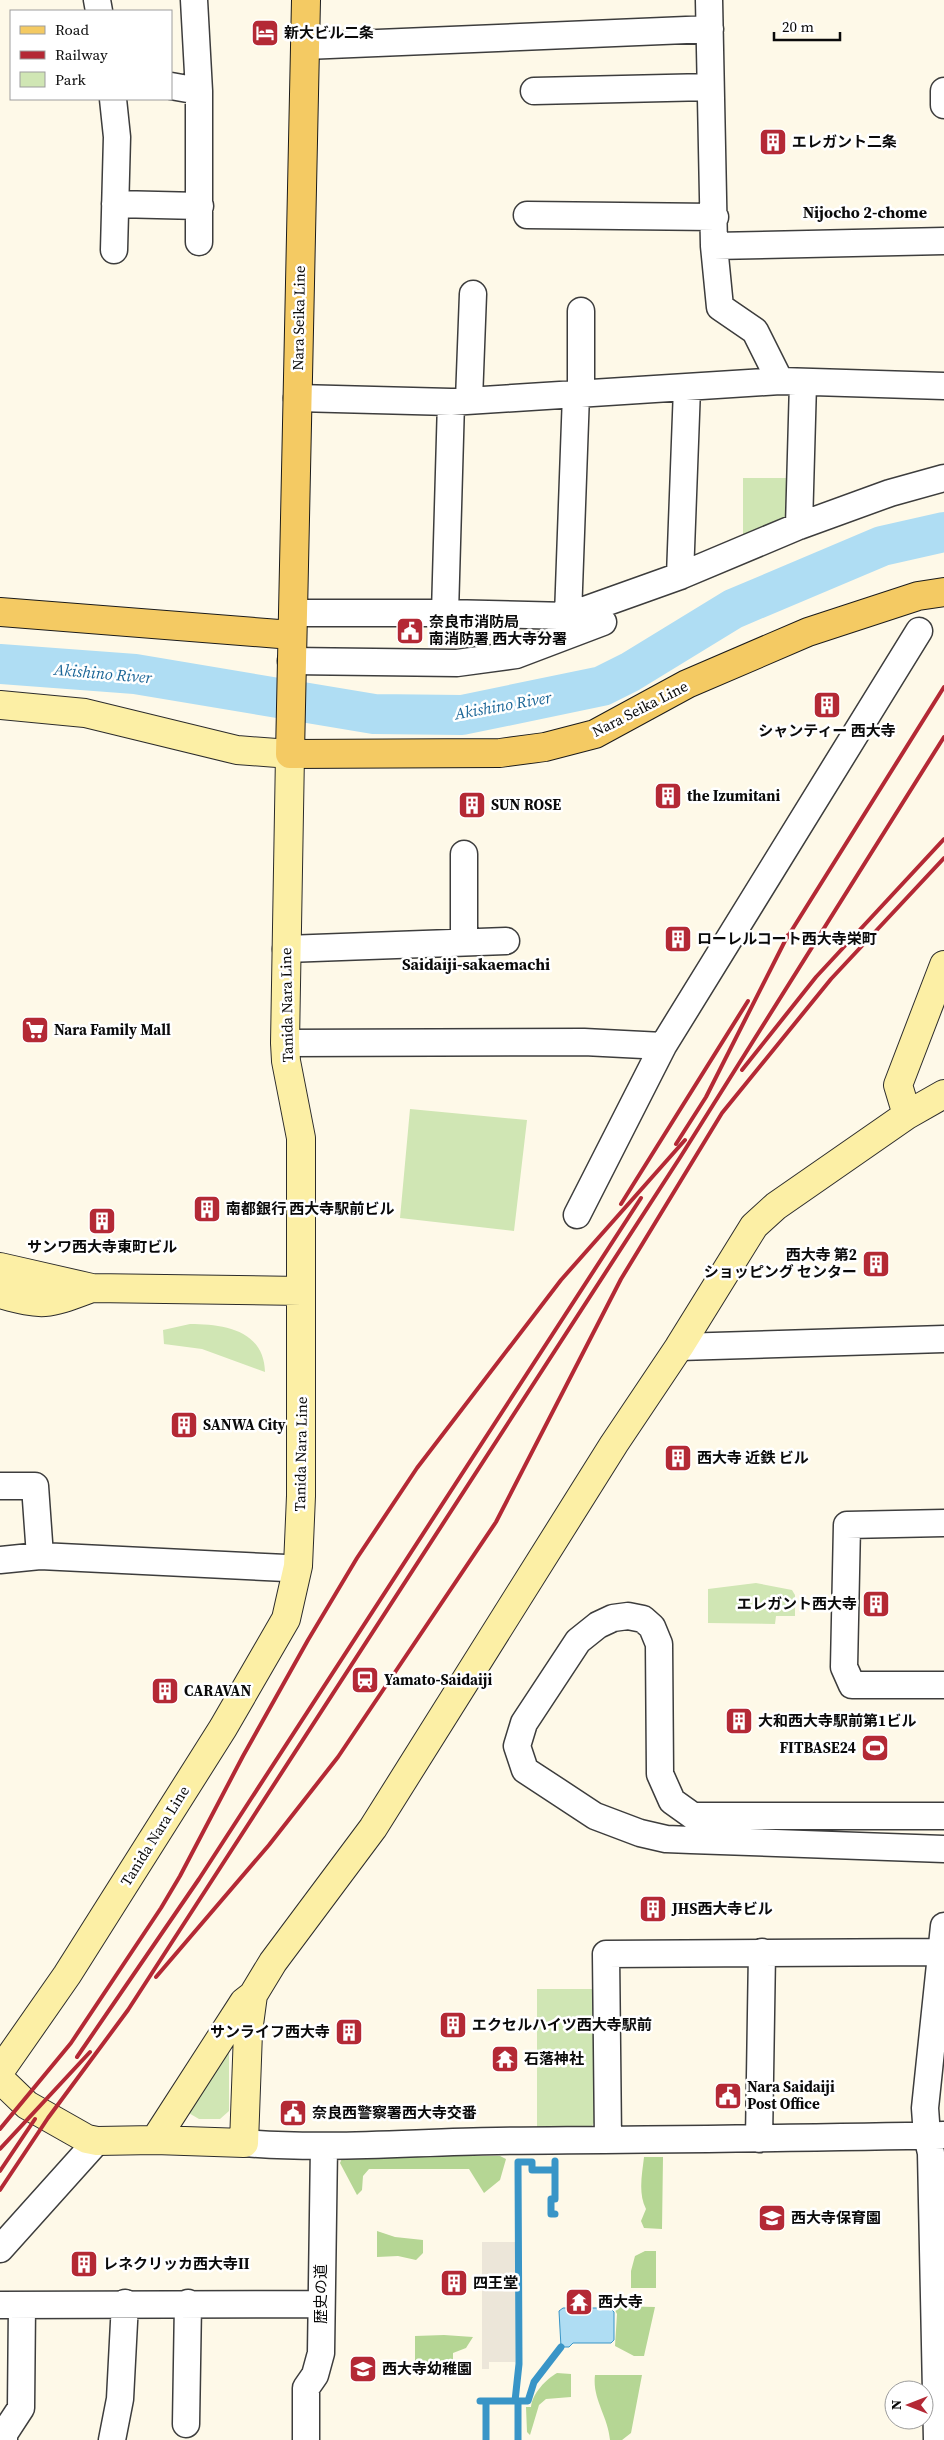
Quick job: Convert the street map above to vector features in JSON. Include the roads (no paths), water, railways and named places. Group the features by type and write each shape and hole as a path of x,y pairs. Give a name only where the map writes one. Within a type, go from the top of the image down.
{"main road":[{"name":"Nara Seika Line","path":"306,0 291,745 500,753 545,748 595,734 687,684 808,632 918,596 944,592"},
{"path":"0,612 292,636"}],"street":[{"path":"194,0 198,91 199,242"},
{"path":"709,0 715,217 714,246 720,307 755,331 792,382 799,526"},
{"path":"305,46 710,29"},
{"path":"172,86 198,91"},
{"path":"534,90 710,87"},
{"path":"944,91 944,105"},
{"path":"112,100 116,137 114,250"},
{"path":"115,204 200,206"},
{"path":"527,216 715,217"},
{"path":"714,246 944,240"},
{"path":"445,613 460,401 473,294"},
{"path":"568,616 581,311"},
{"path":"297,398 460,401 792,382 856,382 898,386 944,386"},
{"path":"292,636 457,663 516,655 629,613 669,580 687,388"},
{"path":"292,636 445,613 568,616 669,580 799,526 890,493 944,478"},
{"path":"577,1215 663,1046 919,631"},
{"path":"0,705 85,712 237,750 291,745"},
{"name":"Tanida Nara Line","path":"0,2071 67,1975 227,1721 286,1619 298,1566 301,1496 301,1138 286,1061 285,1043 291,745"},
{"path":"464,854 464,942"},
{"path":"286,949 506,941"},
{"path":"908,1115 898,1085 944,965"},
{"path":"285,1043 584,1042 663,1046"},
{"path":"155,2140 244,2002 253,1995 273,1962 374,1828 614,1444 679,1347 754,1226 776,1206 908,1115 944,1094"},
{"path":"0,1267 92,1288 301,1291"},
{"path":"0,1294 36,1304 48,1304 92,1288"},
{"path":"679,1347 944,1339"},
{"path":"0,1486 35,1486 40,1556"},
{"path":"944,1523 847,1525 844,1667 852,1685 944,1685"},
{"path":"0,1560 40,1556 286,1568 298,1566"},
{"path":"640,1833 653,1822 658,1812 660,1774 658,1644 652,1628 643,1619 628,1616 613,1618 598,1625 578,1641 524,1723 517,1746 526,1770 595,1816 640,1833 666,1838 944,1849"},
{"path":"660,1774 672,1801 693,1816 944,1816"},
{"path":"937,2440 931,2152 935,2135 925,2108 944,1926"},
{"path":"759,2139 762,1952"},
{"path":"608,2140 606,1954 942,1952"},
{"path":"244,2143 248,2032 253,1995"},
{"path":"0,2079 27,2105 68,2130 97,2141 155,2140 324,2146 935,2135"},
{"path":"0,2249 97,2141"},
{"name":"歴史の道","path":"306,2440 306,2388 315,2375 321,2353 320,2304 324,2146"},
{"path":"4,2440 4,2434 21,2408 11,2305 125,2303 320,2304"},
{"path":"112,2440 120,2399 125,2303"},
{"path":"186,2424 188,2303"}],"water":[{"path":"563,2308 610,2308 614,2312 614,2340 611,2343 573,2343 569,2347 561,2347 559,2311"}],"waterway":[{"name":"Akishino River","path":"0,664 135,674 374,714 462,715 602,686 630,672 733,609 882,546 944,532"},
{"path":"555,2161 555,2199 551,2199 551,2214 555,2214"},
{"path":"515,2401 519,2364 518,2162 532,2162 532,2170 555,2170"},
{"path":"480,2401 528,2401 534,2382 561,2347"},
{"path":"486,2401 486,2440"},
{"path":"518,2401 518,2440"}],"railway":[{"path":"785,941 944,687"},
{"path":"0,2190 48,2118 128,2010 681,1156 944,737"},
{"path":"742,1070 816,977 944,839"},
{"path":"156,1977 269,1845 338,1757 496,1522 621,1279 722,1113 831,979 944,858"},
{"path":"676,1144 706,1097 788,935"},
{"path":"621,1204 748,1001"},
{"path":"0,2129 71,2043 161,1908 308,1640 357,1558 417,1468 561,1280 685,1140"},
{"path":"77,2057 199,1879 641,1198"},
{"path":"0,2149 90,2052"},
{"path":"0,2171 35,2119"}],"place":[{"name":"新大ビル二条","path":"265,33"},
{"name":"エレガント二条","path":"773,142"},
{"name":"奈良市消防局 南消防署 西大寺分署","path":"410,631"},
{"name":"シャンティー 西大寺","path":"827,705"},
{"name":"the Izumitani","path":"668,796"},
{"name":"SUN ROSE","path":"472,805"},
{"name":"ローレルコート西大寺栄町","path":"678,939"},
{"name":"Nara Family Mall","path":"35,1030"},
{"name":"南都銀行 西大寺駅前ビル","path":"207,1209"},
{"name":"サンワ西大寺東町ビル","path":"102,1221"},
{"name":"西大寺 第2 ショッピング センター","path":"876,1264"},
{"name":"SANWA City","path":"184,1425"},
{"name":"西大寺 近鉄 ビル","path":"678,1458"},
{"name":"エレガント西大寺","path":"876,1604"},
{"name":"Yamato-Saidaiji","path":"365,1680"},
{"name":"CARAVAN","path":"165,1691"},
{"name":"大和西大寺駅前第1ビル","path":"739,1721"},
{"name":"FITBASE24","path":"875,1748"},
{"name":"JHS西大寺ビル","path":"653,1909"},
{"name":"エクセルハイツ西大寺駅前","path":"453,2025"},
{"name":"サンライフ西大寺","path":"349,2032"},
{"name":"石落神社","path":"505,2059"},
{"name":"Nara Saidaiji Post Office","path":"728,2096"},
{"name":"奈良西警察署西大寺交番","path":"293,2113"},
{"name":"西大寺保育園","path":"772,2218"},
{"name":"レネクリッカ西大寺II","path":"84,2264"},
{"name":"四王堂","path":"454,2283"},
{"name":"西大寺","path":"579,2302"},
{"name":"西大寺幼稚園","path":"363,2369"}],"district":[{"name":"Nijocho 2-chome","path":"865,212"},
{"name":"Saidaiji-sakaemachi","path":"476,964"}]}
